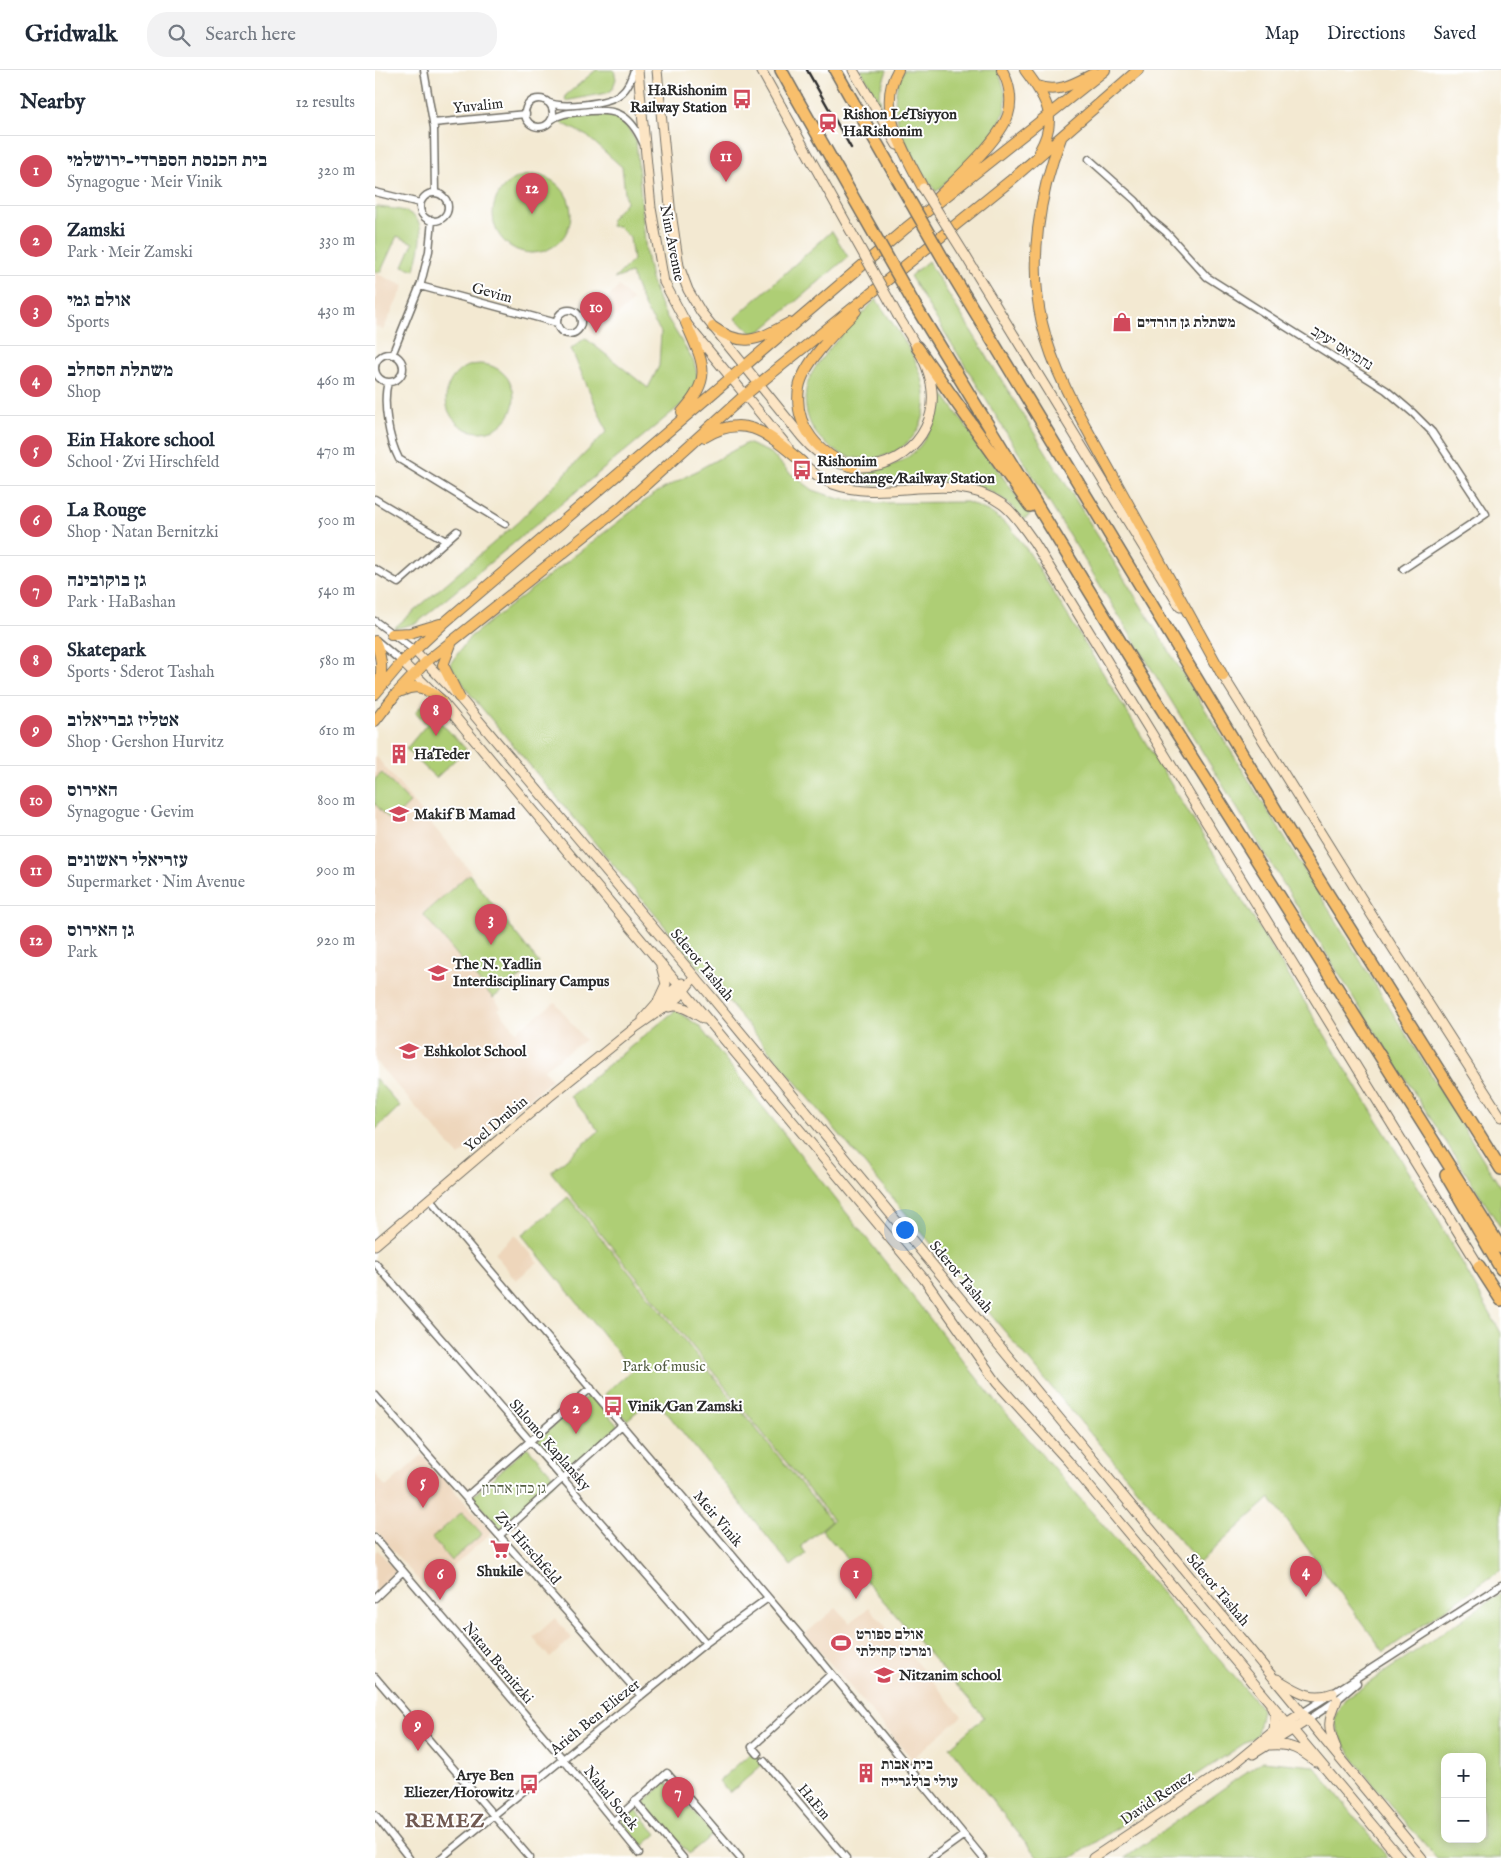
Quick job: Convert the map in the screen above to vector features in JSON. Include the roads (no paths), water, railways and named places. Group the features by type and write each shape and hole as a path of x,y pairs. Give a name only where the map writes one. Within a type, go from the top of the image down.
{"highway":[{"path":"781,70 913,302 1358,1024 1501,1248"},
{"path":"835,70 949,269 1296,843 1501,1169"},
{"path":"917,347 1079,573"},
{"path":"1358,1024 1501,1269"},
{"path":"1430,1057 1501,1156"},
{"path":"1479,1266 1501,1300"}],"main road":[{"name":"Nim Avenue","path":"638,70 645,149 660,270 670,298 686,323 802,462 822,479 848,488 876,490 937,487 972,490 1004,505 1019,522 1034,542 1479,1266 1501,1307"},
{"name":"Nim Avenue","path":"657,70 670,206 679,266 692,298 759,384 815,450 833,462 853,467"},
{"path":"761,70 781,106 898,316 917,347 932,390 931,412 925,430 912,446 896,459 872,467 853,467 833,459 812,440 801,415 799,389 804,376 821,349 886,279"},
{"path":"853,70 923,188 1367,909 1501,1116"},
{"path":"898,70 893,82 890,104 893,124 923,188"},
{"path":"906,228 971,164 1003,126 1011,103 1002,70"},
{"path":"1025,70 1037,86 1049,115 1049,130 1035,158"},
{"path":"1037,86 1051,90 1065,88 1100,70"},
{"path":"375,694 413,650 443,623 744,365 814,308 906,228 1105,70"},
{"path":"375,721 395,695 426,662 603,521 745,395 1062,136 1138,70"},
{"path":"1062,136 1046,177 1037,250 1037,298 1047,340 1067,388 1092,438 1223,676"},
{"path":"713,327 735,340 753,340 814,308"},
{"path":"648,448 688,405 701,388 701,362 686,323"},
{"path":"679,454 707,435 726,426 735,425 755,429 770,436 802,462"},
{"path":"391,634 410,633 443,623"},
{"path":"375,640 380,654 382,677 375,694"},
{"path":"453,641 443,665 459,697"},
{"name":"Sderot Tashah","path":"413,650 459,697 694,977 1422,1858"},
{"name":"Sderot Tashah","path":"402,662 441,700 657,957 924,1279 997,1383 1075,1468 1400,1858"},
{"path":"395,695 415,685 422,687 441,700"},
{"path":"657,957 664,974 665,984 657,1003"},
{"name":"Yoel Drubin","path":"636,1027 657,1003 679,984 694,977"},
{"name":"Yoel Drubin","path":"375,1245 636,1027 666,1008 685,992 694,977"},
{"path":"666,1008 675,1005 681,1006 711,1022"},
{"path":"1271,1676 1306,1696 1335,1697 1328,1719 1330,1734 1341,1760"},
{"path":"1266,1697 1275,1715 1274,1731"},
{"name":"David Remez","path":"1233,1764 1269,1745 1290,1726 1305,1717"},
{"name":"David Remez","path":"1095,1857 1233,1764 1274,1731 1290,1726"},
{"path":"1269,1745 1282,1744 1298,1748 1330,1773"}],"street":[{"path":"424,70 433,123 435,193"},
{"path":"634,70 625,90 614,98 563,106 539,100 533,101 527,108 526,114 529,122 536,126 544,126 565,113 601,109 611,110 624,116 632,123 645,149"},
{"path":"547,102 552,108 551,120"},
{"name":"Yuvalim","path":"433,123 526,114"},
{"name":"נחמיאס יעקב","path":"1089,159 1136,201 1150,219 1166,232 1207,277 1386,390 1431,432 1486,514 1403,569"},
{"path":"375,192 420,203"},
{"path":"435,193 444,198 447,208 442,217 432,220 423,215 420,203 425,196 435,193"},
{"path":"392,355 420,286 429,251 432,220"},
{"name":"Gevim","path":"420,286 557,323"},
{"path":"392,355 399,360 402,370 397,379 388,382 378,377 375,367 380,357 392,355"},
{"path":"388,382 387,399 391,444 399,459 505,524"},
{"path":"375,499 445,541"},
{"path":"375,569 398,583 457,531"},
{"path":"375,621 413,650"},
{"path":"375,640 402,662"},
{"name":"Meir Vinik","path":"429,1198 768,1598 983,1858"},
{"name":"Shlomo Kaplansky","path":"375,1263 706,1643"},
{"path":"467,1496 591,1388"},
{"name":"Zvi Hirschfeld","path":"375,1395 467,1496 641,1696"},
{"path":"500,1535 622,1425"},
{"name":"Natan Bernitzki","path":"375,1538 563,1759"},
{"path":"375,1598 403,1571"},
{"name":"David Remez","path":"1305,1717 1367,1673 1501,1585"},
{"name":"Arieh Ben Eliezer","path":"441,1858 706,1643 768,1598"},
{"path":"759,1754 752,1747 831,1674"},
{"path":"375,1677 530,1858"},
{"name":"Nahal Sorek","path":"563,1759 639,1852"},
{"name":"HaEm","path":"764,1761 846,1858"},
{"path":"614,1821 667,1774 741,1858"},
{"path":"635,1801 683,1858"},
{"path":"375,1815 409,1858"},
{"path":"932,1858 964,1835"}],"railway":[{"path":"807,70 851,148"}],"place":[{"name":"HaRishonim Railway Station","path":"742,99"},
{"name":"Rishon LeTsiyyon HaRishonim","path":"828,123"},
{"name":"עזריאלי ראשונים","path":"726,182"},
{"name":"גן האירוס","path":"532,214"},
{"name":"משתלת גן הורדים","path":"1122,322"},
{"name":"האירוס","path":"596,333"},
{"name":"Rishonim Interchange/Railway Station","path":"802,470"},
{"name":"Skatepark","path":"436,736"},
{"name":"HaTeder","path":"399,754"},
{"name":"Makif B Mamad","path":"399,814"},
{"name":"אולם גמי","path":"491,945"},
{"name":"The N. Yadlin Interdisciplinary Campus","path":"438,973"},
{"name":"Eshkolot School","path":"409,1051"},
{"name":"Vinik/Gan Zamski","path":"613,1406"},
{"name":"Zamski","path":"576,1434"},
{"name":"Ein Hakore school","path":"423,1508"},
{"name":"Shukile","path":"500,1549"},
{"name":"משתלת הסחלב","path":"1306,1597"},
{"name":"בית הכנסת הספרדי-ירושלמי","path":"856,1599"},
{"name":"La Rouge","path":"440,1600"},
{"name":"אולם ספורט ומרכז קהילתי","path":"841,1643"},
{"name":"Nitzanim school","path":"884,1675"},
{"name":"אטליז גבריאלוב","path":"418,1751"},
{"name":"בית אבות עולי בולגרייה","path":"866,1773"},
{"name":"Arye Ben Eliezer/Horowitz","path":"529,1784"},
{"name":"גן בוקובינה","path":"678,1818"}],"district":[{"name":"REMEZ","path":"445,1821"}],"park label":[{"name":"Park of music","path":"664,1366"},
{"name":"גן כהן אהרון","path":"514,1488"}]}
